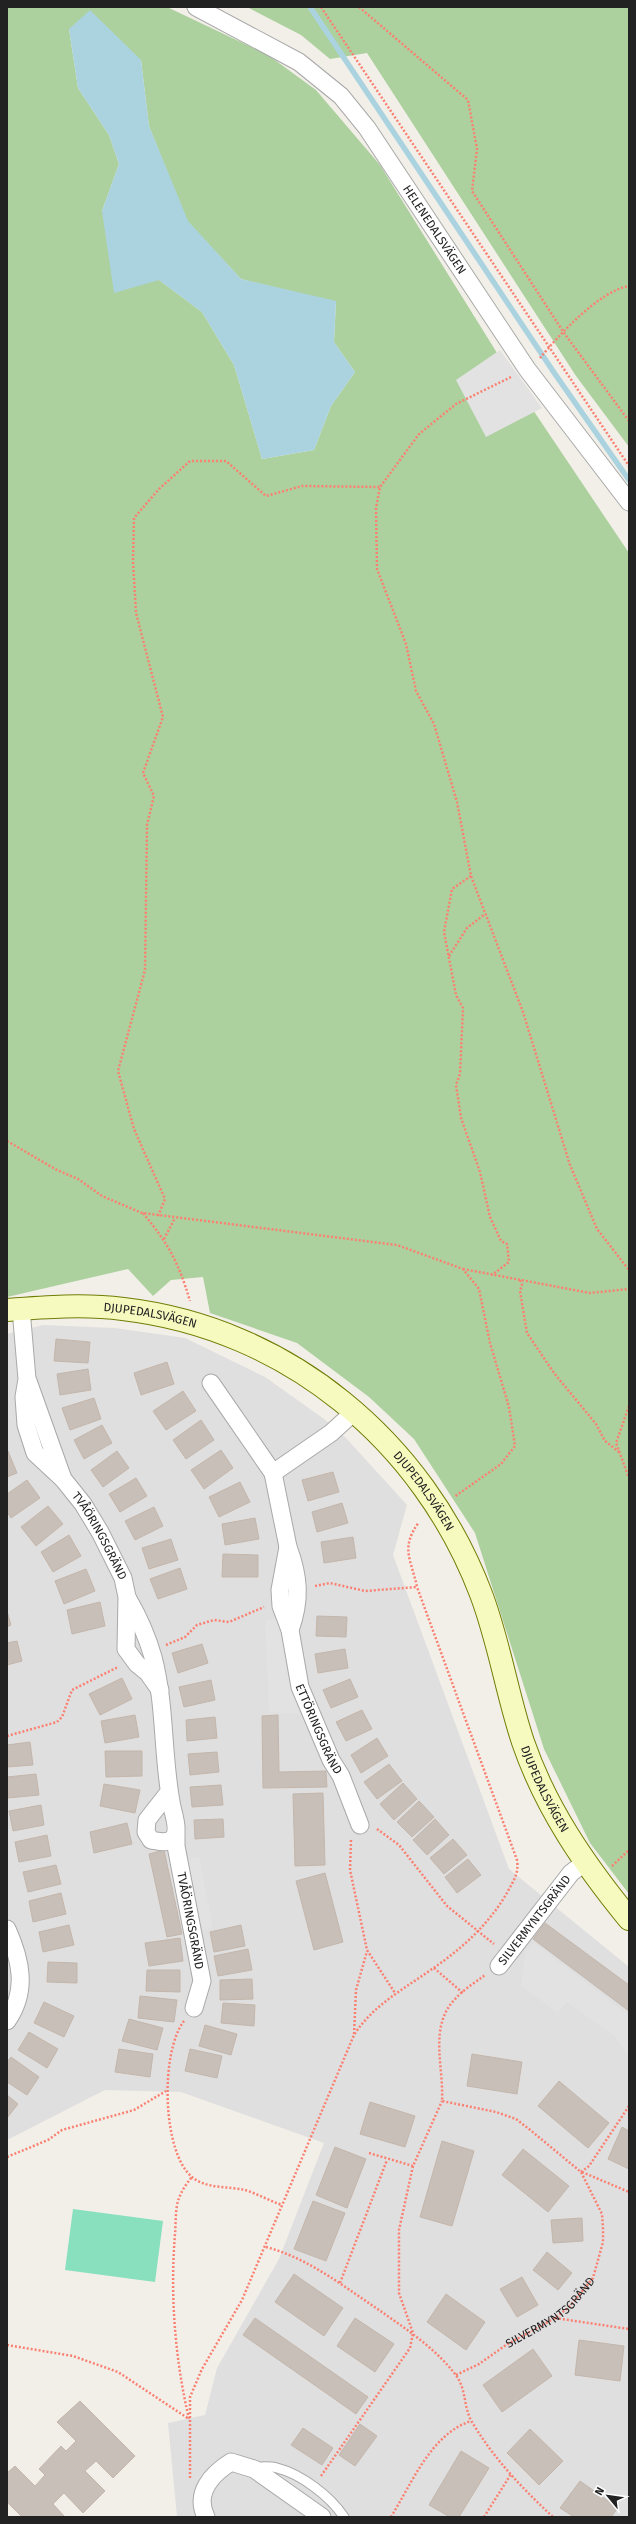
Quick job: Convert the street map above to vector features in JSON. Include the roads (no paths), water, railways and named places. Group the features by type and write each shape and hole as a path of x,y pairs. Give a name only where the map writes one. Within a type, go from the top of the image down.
{"street":[{"name":"HELENEDALSVÄGEN","path":"196,7 299,62 342,96 367,128 527,369 629,502"},
{"name":"DJUPEDALSVÄGEN","path":"14,1310 77,1306 123,1308 190,1322 244,1341 275,1356 333,1393 383,1439 422,1483 446,1518 482,1595 524,1744 566,1835 584,1863 629,1919"},
{"name":"TVÅÖRINGSGRÄND","path":"14,1310 27,1379 63,1479 82,1504 100,1532 123,1578 127,1597 126,1648 160,1690"},
{"path":"211,1383 273,1473 331,1433 354,1412"},
{"name":"ETTÖRINGSGRÄND","path":"273,1473 288,1547 295,1565 298,1592 295,1614 290,1630"},
{"name":"ETTÖRINGSGRÄND","path":"288,1547 280,1590 280,1600 290,1630 300,1687 331,1760 341,1776 360,1825"},
{"name":"TVÅÖRINGSGRÄND","path":"127,1597 145,1629 160,1690 169,1792 176,1832 176,1846 202,1981 194,2008"},
{"path":"169,1792 147,1820 146,1832 151,1840 164,1842 172,1839 176,1832"},
{"name":"SILVERMYNTSGRÄND","path":"503,1960 571,1873 584,1863"},
{"path":"7,1929 17,1950 22,1973 14,1985 20,1994 7,2021"},
{"path":"206,2517 204,2512 203,2492 213,2474 231,2462 254,2469 322,2517"}],"lane":[{"path":"244,2466 276,2468 302,2479 313,2487 344,2517"}],"water":[{"path":"90,10 141,60 149,126 188,221 241,279 336,301 334,342 355,372 331,406 314,450 262,459 234,365 202,312 159,280 114,293 102,211 119,164 109,135 78,88 69,29"}],"waterway":[{"path":"310,7 555,374 629,480"}]}
